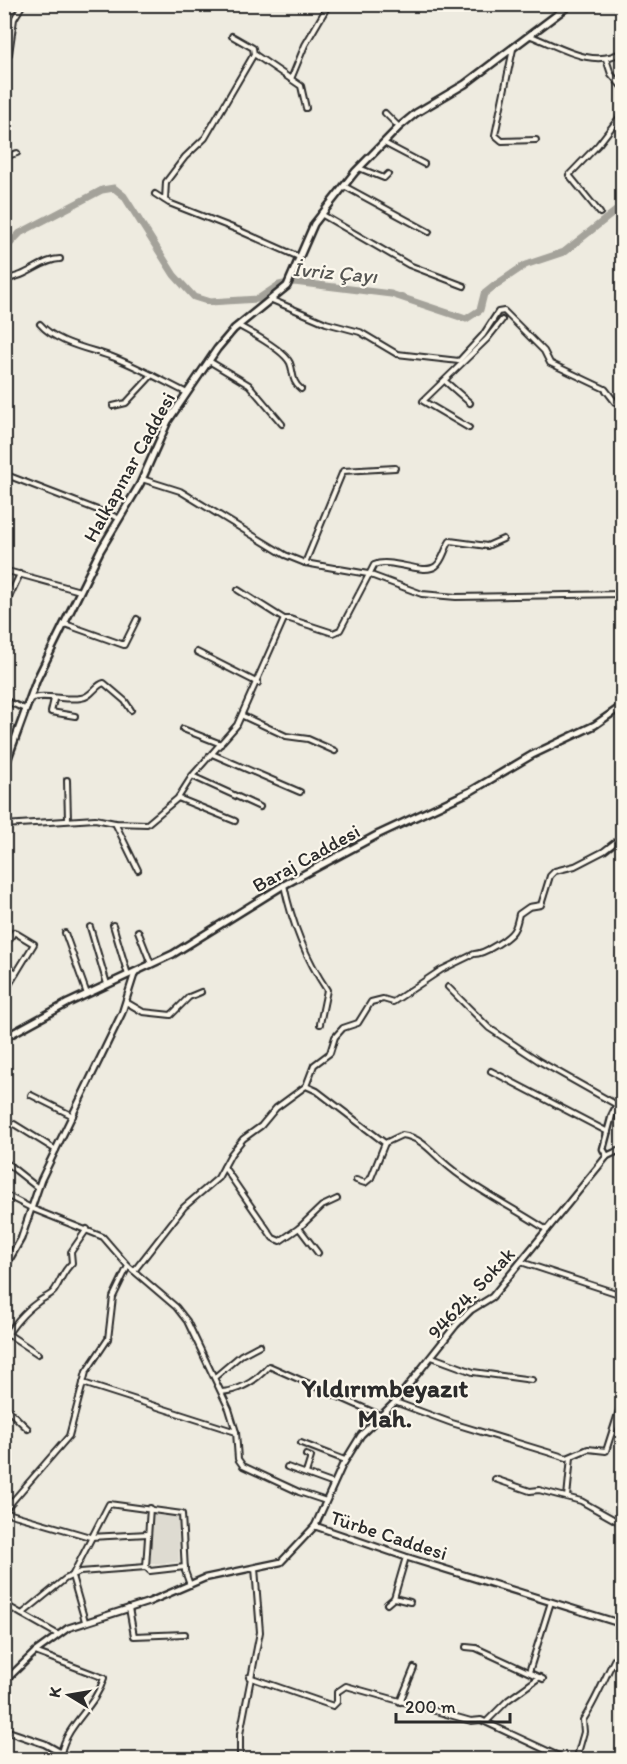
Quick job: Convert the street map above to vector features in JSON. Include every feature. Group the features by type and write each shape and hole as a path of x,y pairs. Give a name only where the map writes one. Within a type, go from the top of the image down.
{"main road":[{"name":"Halkapınar Caddesi","path":"4,769 29,699 100,551 142,479 164,429 209,361 239,326 272,300 289,281 307,235 321,214 359,168 399,127 416,113 451,94 571,4"},
{"name":"Baraj Caddesi","path":"4,1038 87,994 189,945 284,885 379,834 471,791 532,755 595,725 622,706"}],"street":[{"path":"4,54 9,54 14,19 23,4"},
{"path":"291,79 305,45 329,4"},
{"path":"165,200 166,182 185,157 205,138 254,54 253,48 232,36"},
{"path":"531,36 569,53 606,59 622,52"},
{"path":"513,49 495,135 502,141 536,140"},
{"path":"254,54 301,86 306,108"},
{"path":"606,59 611,74 622,87"},
{"path":"385,113 399,127"},
{"path":"600,213 569,175 598,145 622,114"},
{"path":"384,143 424,164"},
{"path":"4,158 16,153"},
{"path":"359,168 384,178 388,174"},
{"path":"344,186 429,232"},
{"path":"155,194 299,257"},
{"path":"321,214 409,265 464,286"},
{"path":"4,279 34,271 51,259 60,259"},
{"path":"272,300 326,323 360,332 397,354 460,363 488,339 502,320"},
{"path":"469,428 423,401 446,382 498,312 504,310 544,351 550,363 605,389 615,402 622,404"},
{"path":"40,324 66,340 152,375 187,393"},
{"path":"239,326 284,355 291,364 291,375 301,389"},
{"path":"209,361 249,385 282,424"},
{"path":"113,406 126,403 152,375"},
{"path":"446,382 470,403"},
{"path":"305,563 343,471 396,468"},
{"path":"4,474 116,517"},
{"path":"142,479 180,491 285,555 305,563 368,574 422,594 456,597 622,594"},
{"path":"238,590 284,619 333,633 340,630 374,565 379,563 424,569 434,567 450,541 487,546 503,539"},
{"path":"4,570 81,592"},
{"path":"4,608 20,574"},
{"path":"4,825 95,819 115,823 147,824 178,798 192,777 243,716 284,619"},
{"path":"65,624 124,645 137,620"},
{"path":"197,652 258,683"},
{"path":"29,699 36,696 54,699 84,698 104,682 131,710"},
{"path":"54,699 51,712 75,716"},
{"path":"4,700 25,709"},
{"path":"243,716 280,734 308,739 335,751"},
{"path":"183,729 221,744"},
{"path":"212,754 300,792"},
{"path":"192,777 260,807"},
{"path":"67,780 68,820"},
{"path":"178,798 235,821"},
{"path":"115,823 138,870"},
{"path":"134,1271 184,1207 218,1178 243,1139 261,1126 276,1108 306,1086 314,1065 330,1053 335,1036 343,1028 358,1023 371,1002 383,999 393,1002 441,970 474,954 479,954 501,941 514,931 519,914 529,907 541,905 550,876 555,871 575,866 604,851 622,837"},
{"path":"284,885 297,934 311,966 327,990 320,1024"},
{"path":"113,925 128,976"},
{"path":"90,927 107,984"},
{"path":"138,931 151,964"},
{"path":"4,948 14,932 34,944 4,993"},
{"path":"65,933 87,994"},
{"path":"4,965 16,973"},
{"path":"4,1269 21,1239 39,1188 126,1002 135,972"},
{"path":"448,987 489,1028 539,1061 618,1107"},
{"path":"126,1002 143,1012 171,1015 189,997 201,992"},
{"path":"491,1071 608,1132"},
{"path":"306,1086 317,1091 385,1143"},
{"path":"31,1095 74,1116"},
{"path":"607,1156 603,1149 622,1095"},
{"path":"14,1124 57,1150"},
{"path":"356,1180 366,1183 371,1178 385,1143 402,1135 420,1141 478,1190 512,1207 547,1231"},
{"name":"94624. Sokak","path":"315,1526 345,1460 361,1436 395,1402 456,1325 471,1310 492,1297 607,1156 622,1149"},
{"path":"4,1161 39,1188"},
{"path":"224,1167 273,1238 280,1241 299,1228 322,1206 337,1199"},
{"path":"4,1194 33,1209 88,1229 103,1237 128,1266 176,1307 187,1321 222,1392 236,1432 237,1456 243,1466 299,1492 326,1501"},
{"path":"299,1228 318,1253"},
{"path":"4,1341 11,1327 20,1322 24,1313 53,1293 62,1272 72,1263 71,1252 88,1229"},
{"path":"521,1262 622,1295"},
{"path":"128,1266 113,1297 108,1339 92,1362 83,1383 65,1442 40,1466 4,1511 90,1537 148,1534"},
{"path":"8,1334 38,1354"},
{"path":"215,1377 241,1355 260,1345"},
{"path":"432,1357 473,1372 532,1380"},
{"path":"222,1392 248,1385 268,1366 383,1416"},
{"path":"83,1383 236,1432"},
{"path":"395,1402 567,1458 588,1449 606,1451 622,1401"},
{"path":"4,1406 28,1429"},
{"path":"301,1443 345,1460"},
{"path":"306,1455 311,1457 306,1473"},
{"path":"567,1497 571,1456"},
{"path":"287,1467 334,1484"},
{"path":"495,1479 530,1491 581,1501 622,1524"},
{"path":"85,1621 72,1576 90,1537 109,1504 182,1514 185,1567 190,1585"},
{"path":"146,1567 150,1508"},
{"name":"Türbe Caddesi","path":"4,1682 57,1634 85,1621 129,1608 222,1573 255,1568 284,1560 315,1526 406,1557 622,1624"},
{"path":"387,1604 394,1598 406,1557"},
{"path":"22,1614 80,1572 146,1567 150,1571 185,1567"},
{"path":"240,1760 240,1734 249,1677 260,1632 255,1568"},
{"path":"394,1598 410,1602"},
{"path":"529,1672 551,1602"},
{"path":"4,1604 57,1634"},
{"path":"129,1608 134,1636 185,1634"},
{"path":"576,1760 584,1732 583,1720 597,1699 601,1684 622,1646"},
{"path":"466,1647 476,1648 541,1678 508,1700 486,1722"},
{"path":"35,1652 104,1678 97,1696 64,1736 62,1760"},
{"path":"400,1702 414,1668"},
{"path":"249,1677 333,1706 337,1702 338,1692 346,1686 471,1721 486,1722 567,1760"},
{"path":"4,1730 45,1744 68,1757 91,1760"}],"shaded area":[{"path":"152,1512 178,1514 179,1562 149,1564"}],"waterway":[{"name":"İvriz Çayı","path":"4,250 20,233 102,190 114,188 124,196 174,275 194,297 210,302 258,299 279,285 294,282 391,294 466,319 480,310 484,294 494,286 525,265 564,252 622,206"}],"district":[{"name":"Yıldırımbeyazıt Mah.","path":"385,1403"}]}
